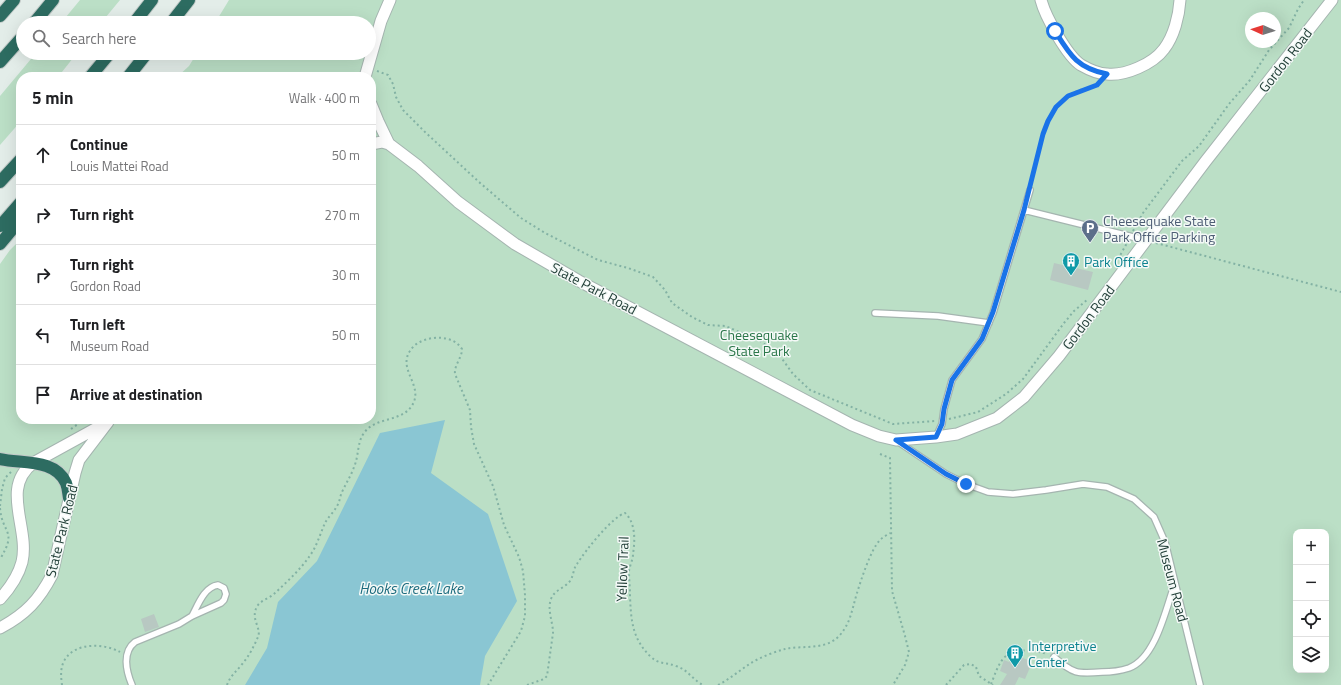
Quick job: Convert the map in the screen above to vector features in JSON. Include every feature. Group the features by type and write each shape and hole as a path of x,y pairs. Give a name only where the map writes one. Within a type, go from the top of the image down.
{"highway":[{"path":"0,16 14,0"},
{"path":"40,16 53,0"},
{"path":"139,16 152,0"},
{"path":"176,16 189,0"},
{"path":"0,62 16,44"},
{"path":"94,72 104,60"},
{"path":"132,72 142,60"},
{"path":"0,182 16,164"},
{"path":"0,226 16,208"},
{"path":"0,244 16,225"},
{"path":"0,458 47,466 62,477 66,483 69,498"}],"street":[{"path":"376,38 381,21 390,0"},
{"path":"1042,0 1043,7 1055,31 1067,50 1080,64 1098,72 1107,74 1119,73 1151,62 1164,49 1172,34 1180,12 1180,0"},
{"name":"Gordon Road","path":"816,406 859,428 896,440 957,434 997,418 1024,397 1059,356 1210,156 1332,0"},
{"path":"366,72 370,60"},
{"name":"State Park Road","path":"376,116 389,144 418,166 458,202 515,244 579,280 816,406"},
{"path":"376,143 382,142 389,144"},
{"name":"State Park Road","path":"0,599 13,584 19,573 22,561 24,548 23,536 16,503 16,495 19,481 25,470 34,463 100,424"},
{"name":"State Park Road","path":"0,628 25,612 37,601 45,589 52,575 79,460 104,424"}],"lane":[{"path":"936,437 942,421 952,380 982,339 989,323 1030,190"},
{"path":"1024,210 1146,240"},
{"path":"875,313 938,316 989,323"},
{"name":"Museum Road","path":"896,440 946,474 966,484 988,492 1013,494 1083,484 1107,487 1134,499 1154,516 1165,542 1200,685"},
{"path":"1054,657 1073,672 1083,673 1119,671 1130,668 1148,653 1175,583"},
{"path":"132,685 129,678 126,657 128,650 135,642 179,624 192,616 221,603 226,594 224,588 218,585 209,588 192,616"}],"path":[{"path":"1116,262 1143,212 1182,161 1199,146 1229,104 1250,80 1269,50 1289,28 1304,0"},
{"path":"375,71 380,71 388,75 393,84 396,97 403,110 479,182 521,218 545,233 598,260 628,268 653,277 665,290 672,303 692,317 708,325 725,326 759,340 780,356 793,374 810,390 893,424 942,421 978,412 1006,394 1023,379 1064,323 1074,311 1089,298"},
{"path":"1030,190 1043,134 1056,107 1068,96 1097,85 1107,74"},
{"path":"1146,240 1341,292"},
{"path":"376,424 405,413 413,404 416,394 407,369 406,361 408,353 412,348 422,341 446,338 456,342 462,348 462,353 456,366 455,374 470,410 474,444 493,486 504,525 519,557 525,583 525,602 521,631 488,685"},
{"path":"227,685 231,677 243,663 258,637 259,631 255,617 258,605 274,594 303,565 313,550 325,523 338,505 354,468 361,438 364,432 375,424"},
{"path":"880,454 890,458 892,591 909,652 902,671 893,685"},
{"path":"0,559 9,541 9,535 1,517 0,507 2,489 5,478 14,469"},
{"name":"Yellow Trail","path":"527,685 546,678 547,676 553,632 550,609 551,598 556,591 569,582 577,564 602,533 614,520 624,513 630,520 633,528 633,554 629,570 631,617 636,636 646,651 657,662 675,665 703,685"},
{"path":"718,685 764,657 785,649 822,645 835,640 846,627 864,571 873,552 880,541 890,533"},
{"path":"62,685 61,674 64,660 78,649 94,646 108,647 126,657"},
{"path":"946,685 964,665 970,664 976,667 980,676 992,685 999,664 1008,654 1020,651 1038,652 1054,657"}],"green space":[{"path":"80,0 120,0 107,16 67,16"},
{"name":"Cheesequake State Park","path":"229,0 1341,0 1341,685 0,685 0,264 16,244 16,424 376,424 376,72 182,72 193,60 376,60 376,16 219,16"},
{"path":"30,60 71,60 62,72 20,72"},
{"path":"16,77 16,127 0,145 0,96"}],"water":[{"name":"Hooks Creek Lake","path":"445,420 431,473 488,514 517,601 485,656 480,685 245,685 267,648 278,602 317,561 380,433"}],"building":[{"name":"Park Office","path":"1054,263 1093,272 1088,290 1050,280"},
{"path":"154,614 159,627 145,632 141,619"},
{"name":"Interpretive Center","path":"1013,654 1028,660 1027,663 1031,665 1025,679 1019,677 1015,685 1000,685 1007,674 1000,671 1004,660 1009,662"}],"place":[{"name":"Cheesequake State Park Office Parking","path":"1090,243"},
{"name":"Park Office","path":"1071,276"},
{"name":"Interpretive Center","path":"1015,668"}],"route":[{"path":"966,484 946,474 896,440 936,437 942,424 944,409 952,380 963,367 982,339 993,312 1030,190 1043,134 1048,121 1056,107 1068,96 1097,85 1107,74 1098,72 1080,64 1067,50 1055,31"}]}
